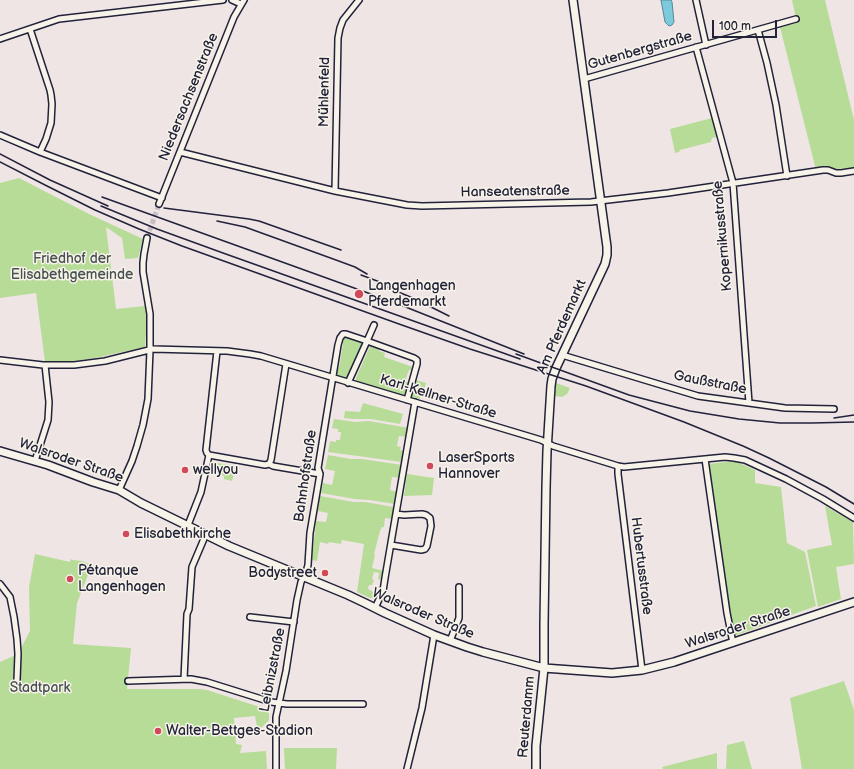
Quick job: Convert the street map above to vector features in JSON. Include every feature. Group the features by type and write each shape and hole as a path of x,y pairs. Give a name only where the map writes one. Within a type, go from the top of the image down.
{"street":[{"path":"0,39 59,19 223,0"},
{"path":"232,0 242,2"},
{"name":"Mühlenfeld","path":"335,191 338,38 343,20 359,0"},
{"name":"Am Pferdemarkt","path":"544,668 545,496 552,379 605,264 607,255 573,0"},
{"path":"696,0 706,45"},
{"name":"Niedersachsenstraße","path":"159,204 234,17 242,2"},
{"name":"Gutenbergstraße","path":"584,79 796,19"},
{"path":"30,28 52,95 51,123 40,152"},
{"path":"758,30 773,93 787,176"},
{"name":"Kopernikusstraße","path":"696,47 732,184 750,403"},
{"path":"0,135 40,152 162,198"},
{"name":"Hanseatenstraße","path":"180,152 335,191 414,206 600,201 828,170 836,173 854,171"},
{"path":"119,490 132,461 143,425 148,399 150,314 143,272 147,238"},
{"path":"348,383 374,325"},
{"name":"Bahnhofstraße","path":"304,578 308,565 309,537 320,474 318,468 338,345 343,334 349,334 367,341"},
{"path":"367,341 417,360 407,400"},
{"name":"Karl-Kellner-Straße","path":"0,360 45,365 86,364 111,360 154,349 239,352 261,356 541,440 555,447 618,466 624,467 725,457 745,460 786,479 854,518"},
{"path":"188,525 201,492 209,456 206,450 217,351"},
{"name":"Gaußstraße","path":"562,355 698,396 785,408 834,409"},
{"path":"269,464 286,364"},
{"path":"35,461 48,420 49,402 45,365"},
{"path":"375,608 383,591 415,402"},
{"name":"Walsroder Straße","path":"0,451 35,461 119,490 229,546 365,602 385,614 434,635 467,648 544,668 612,673 642,670 674,662 854,602"},
{"path":"209,456 265,465 269,464 320,474"},
{"path":"705,459 727,613 733,643"},
{"name":"Hubertusstraße","path":"618,466 642,670"},
{"path":"391,545 421,550 425,549 431,526 430,518 426,515 396,514"},
{"path":"184,678 187,614 189,609 192,567 206,534"},
{"name":"Leibnizstraße","path":"276,769 276,717 278,703 286,671 297,600 301,582 304,578"},
{"path":"0,584 10,597 14,617 18,654 17,680"},
{"path":"450,641 459,618 460,587"},
{"path":"250,617 294,622"},
{"path":"406,769 422,708 434,635"},
{"name":"Reuterdamm","path":"536,769 536,746 544,668"},
{"path":"128,680 184,678 200,680 278,703 287,704 363,704"}],"green space":[{"path":"792,0 825,0 854,120 854,168 816,170 780,27 797,23"},
{"path":"712,118 717,137 712,138 711,142 680,150 679,152 675,153 670,129"},
{"name":"Friedhof der Elisabethgemeinde","path":"19,178 89,214 143,239 138,258 125,259 122,238 106,227 116,309 145,306 147,322 145,347 95,358 73,361 45,362 36,293 0,298 0,183"},
{"path":"346,337 362,342 364,345 361,347 347,380 338,377 336,374 337,368 339,368 343,344 341,343"},
{"path":"371,344 380,348 379,351 385,353 384,357 413,367 413,371 409,370 405,381 411,383 407,396 356,380"},
{"path":"416,380 426,383 424,390 419,388 415,390 415,394 421,396 419,399 411,397"},
{"path":"556,383 570,388 567,394 562,397 555,396"},
{"path":"363,403 403,414 400,424 371,419 344,418 345,411 360,412"},
{"path":"334,419 355,422 369,421 409,428 407,437 399,436 397,446 401,447 400,450 404,451 402,462 328,452 330,441 336,442 336,440 340,440 341,432 338,432 338,429 332,428"},
{"path":"328,455 402,465 400,478 392,477 390,490 397,492 395,504 321,493 323,483 332,485 335,471 325,469"},
{"path":"735,461 755,470 755,483 781,487 787,543 805,552 816,606 734,636 708,464"},
{"path":"217,463 236,466 232,481 224,479 224,476 221,475 222,467 216,466"},
{"path":"407,474 434,478 432,495 404,496"},
{"path":"320,496 394,507 392,519 385,518 384,527 382,527 380,531 374,554 372,568 384,571 382,580 378,579 379,573 374,572 372,579 374,580 372,585 369,585 368,589 376,594 374,598 370,598 357,592 364,544 342,540 341,544 329,542 328,544 320,542 317,561 312,560 316,521 326,522 328,513 318,511"},
{"path":"825,506 853,522 854,564 836,567 841,599 818,607 807,550 832,545"},
{"name":"Stadtpark","path":"35,554 70,562 71,559 82,561 92,565 77,603 73,644 131,648 127,689 207,690 269,710 269,720 260,729 257,727 255,716 234,718 236,744 242,745 240,753 266,751 267,769 0,769 0,662 18,654 30,631 29,587"},
{"path":"844,681 854,710 854,769 802,769 790,698"},
{"path":"744,741 752,769 726,769 727,745"},
{"path":"284,748 337,748 336,769 285,769"},
{"path":"717,753 717,769 663,769 662,767"}],"water":[{"path":"661,0 671,0 672,2 674,22 672,25 669,26 665,22"}],"tunnel":[{"path":"147,238 159,204"}],"railway":[{"path":"0,154 50,180 108,206"},
{"path":"0,162 95,210 182,246 470,349 586,386 684,422 769,458 826,487 854,504"},
{"path":"102,197 393,302 524,354"},
{"path":"101,206 157,229 520,359"},
{"path":"164,208 259,221 341,250"},
{"path":"217,221 245,227 355,267 367,274"},
{"path":"361,275 388,285"},
{"path":"381,285 413,298 449,316"},
{"path":"516,354 629,395 690,411 739,419 780,423 854,422"},
{"path":"834,418 854,415"}],"place":[{"name":"Langenhagen Pferdemarkt","path":"359,294"},
{"name":"LaserSports Hannover","path":"430,466"},
{"name":"wellyou","path":"185,470"},
{"name":"Elisabethkirche","path":"126,534"},
{"name":"Bodystreet","path":"325,573"},
{"name":"Pétanque Langenhagen","path":"70,579"},
{"name":"Walter-Bettges-Stadion","path":"158,731"}]}
